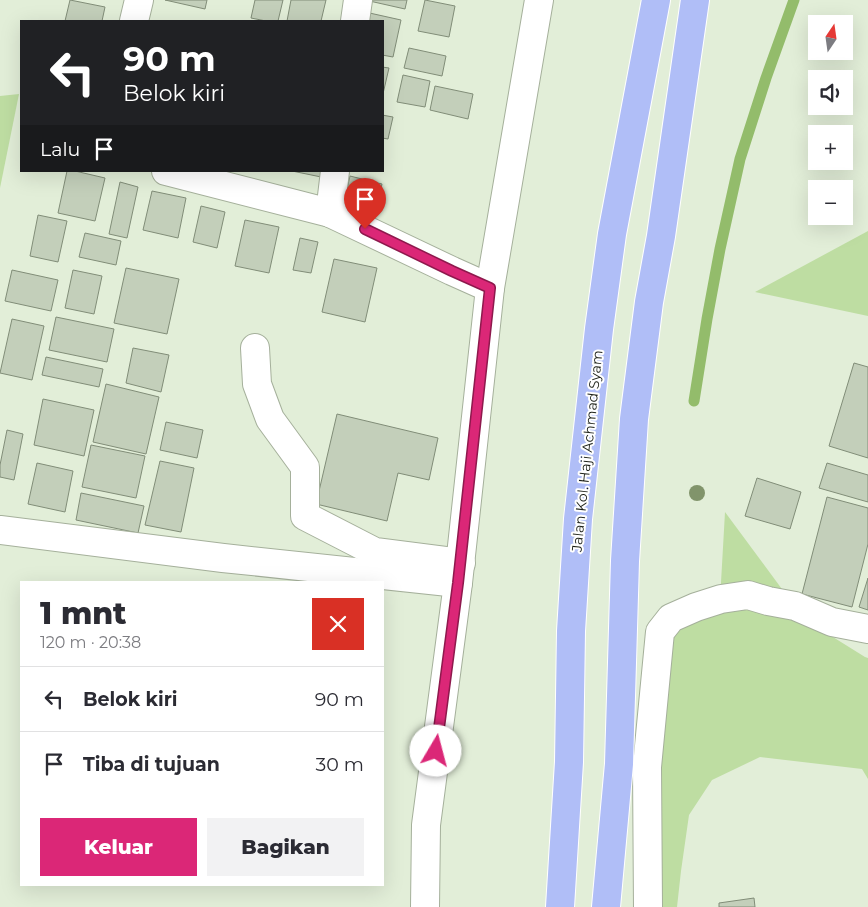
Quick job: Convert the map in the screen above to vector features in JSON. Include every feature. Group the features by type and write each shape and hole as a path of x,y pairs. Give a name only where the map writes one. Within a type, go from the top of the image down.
{"main road":[{"name":"Jalan Kol. Haji Achmad Syam","path":"560,907 569,762 571,631 578,519 599,329 612,234 656,0"},
{"path":"606,907 618,764 634,419 649,302 661,236 695,0"}],"street":[{"path":"134,20 139,0"},
{"path":"355,20 358,0"},
{"path":"425,907 426,825 460,573 490,288 539,0"},
{"path":"170,172 330,212 490,288"},
{"path":"330,212 335,172"},
{"path":"255,348 257,384 270,419 306,467 305,516 374,552 460,573"},
{"path":"0,530 223,558 460,573"},
{"path":"648,907 647,767 660,632 671,618 721,599 748,595 795,606 832,622 868,629"}],"green space":[{"path":"19,94 0,188 0,96"},
{"path":"868,231 868,316 755,292"},
{"path":"725,512 804,619 868,658 868,779 862,769 760,757 712,780 689,815 677,907 648,907 660,632 720,600"}],"building":[{"path":"70,0 105,7 102,20 65,20"},
{"path":"165,0 207,0 205,9"},
{"path":"255,0 283,0 278,20 251,18"},
{"path":"291,0 326,0 321,20 287,20"},
{"path":"365,0 407,0 405,9"},
{"path":"425,0 455,6 449,37 418,31"},
{"path":"365,12 401,20 393,57 384,55 384,20 363,20"},
{"path":"409,48 446,56 442,76 404,68"},
{"path":"384,67 389,68 384,89"},
{"path":"403,75 430,81 425,107 397,102"},
{"path":"435,86 473,94 468,119 430,110"},
{"path":"384,115 393,117 388,139 384,138"},
{"path":"67,172 79,172 105,178 95,221 58,213"},
{"path":"297,172 327,172 326,178"},
{"path":"350,176 382,184 377,204 345,198"},
{"path":"120,182 138,187 127,238 109,234"},
{"path":"152,191 186,198 178,238 143,230"},
{"path":"201,206 225,212 217,248 193,242"},
{"path":"38,215 67,221 58,262 30,256"},
{"path":"245,220 279,227 269,273 235,266"},
{"path":"85,233 121,241 116,265 79,257"},
{"path":"300,238 318,242 311,273 293,270"},
{"path":"334,259 377,268 365,322 322,312"},
{"path":"126,268 179,279 167,334 114,323"},
{"path":"12,270 58,280 51,311 5,301"},
{"path":"73,270 102,276 94,314 65,308"},
{"path":"56,317 114,329 107,362 49,350"},
{"path":"12,319 44,326 32,380 0,373"},
{"path":"133,348 169,355 161,392 126,383"},
{"path":"46,357 103,369 99,387 42,375"},
{"path":"854,363 868,367 868,458 829,446"},
{"path":"106,384 159,397 146,454 93,442"},
{"path":"43,399 94,410 84,456 34,445"},
{"path":"337,414 438,438 429,480 398,473 387,521 316,504"},
{"path":"166,422 203,430 197,458 160,450"},
{"path":"7,430 23,434 14,480 0,477 0,465"},
{"path":"91,445 145,456 136,498 82,487"},
{"path":"160,461 194,468 181,532 145,525"},
{"path":"37,463 73,471 65,512 28,504"},
{"path":"827,463 868,475 868,502 819,488"},
{"path":"757,478 801,492 790,529 745,516"},
{"path":"81,493 144,506 138,533 76,520"},
{"path":"827,497 868,508 868,544 852,607 802,594"},
{"path":"868,578 868,610 859,607"},
{"path":"754,898 755,907 719,907 719,903"}],"waterway":[{"path":"694,401 720,249 740,159 794,0"}],"route":[{"path":"365,229 490,288 458,583 436,751"}]}
